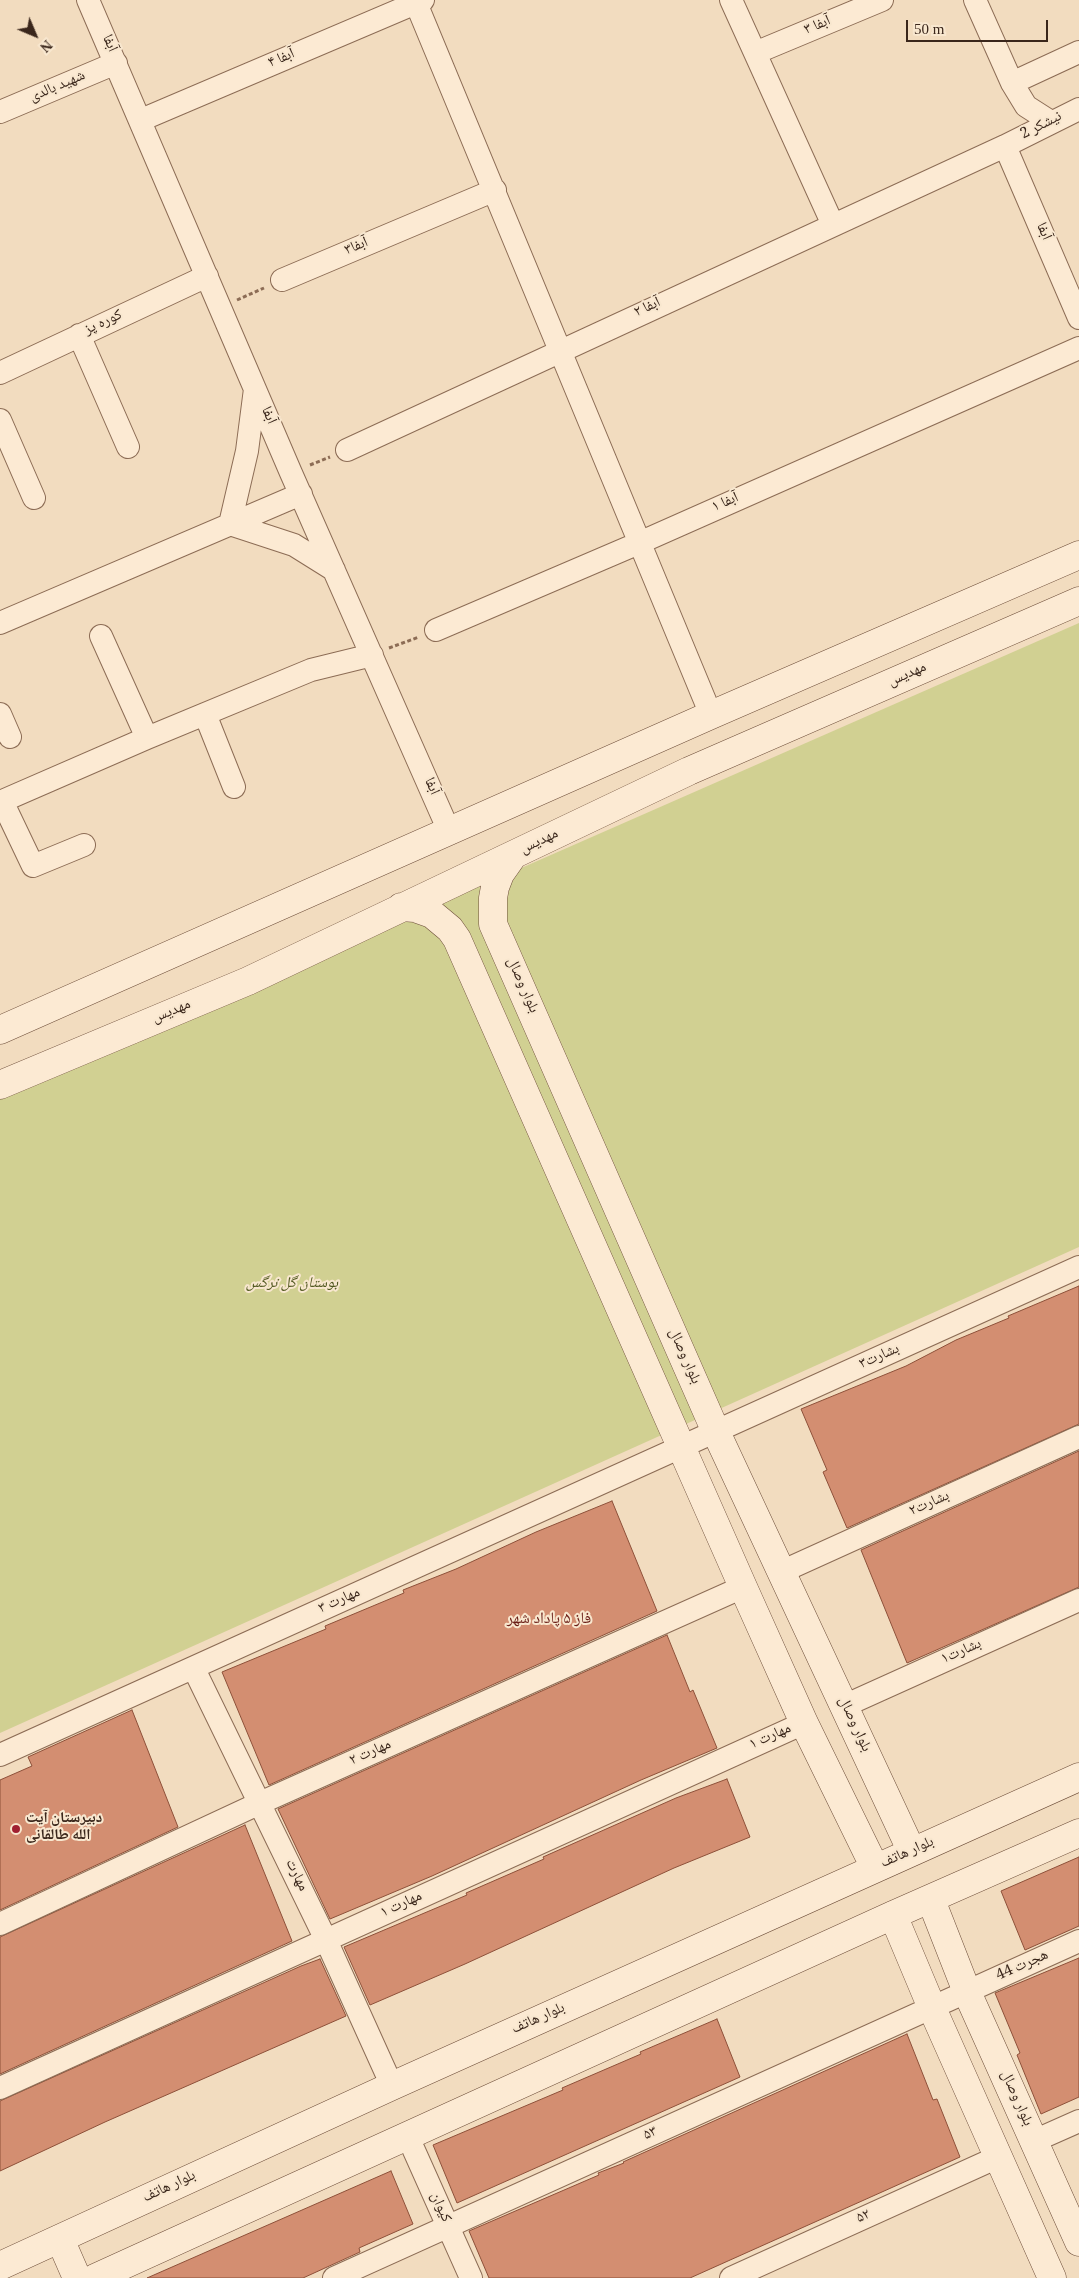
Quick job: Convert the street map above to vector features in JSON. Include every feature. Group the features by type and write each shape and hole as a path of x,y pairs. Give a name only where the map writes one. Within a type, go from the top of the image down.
{"street":[{"name":"آبفا","path":"88,0 291,473 449,831"},
{"path":"731,0 833,224"},
{"name":"آبفا ۳","path":"755,53 882,0"},
{"path":"975,0 1012,83 1026,106 1051,122"},
{"path":"420,2 559,350 711,715"},
{"name":"آبفا ۴","path":"140,120 420,2"},
{"path":"1012,83 1079,52"},
{"name":"شهید بالدی","path":"0,112 116,63"},
{"name":"نیشکر 2","path":"1005,146 1079,109"},
{"name":"آبفا","path":"1005,146 1079,318"},
{"name":"آبفا ۲","path":"347,450 559,350 1005,146"},
{"name":"آبفا۳","path":"282,280 495,190"},
{"name":"کوره پز","path":"0,372 207,276"},
{"path":"79,336 128,447"},
{"name":"آبفا ۱","path":"436,630 639,543 1079,348"},
{"path":"230,524 247,451 255,388"},
{"path":"0,420 34,498"},
{"path":"0,623 301,494"},
{"path":"230,524 294,545 334,570"},
{"path":"0,1030 711,715 1079,555"},
{"name":"مهدیس","path":"0,1085 248,981 689,772 1079,601"},
{"path":"101,636 147,738"},
{"path":"876,643 893,682"},
{"path":"84,845 33,866 1,801 311,670 372,655"},
{"path":"0,714 10,737"},
{"path":"205,714 234,787"},
{"name":"بلوار وصال","path":"512,857 500,874 495,887 493,924 716,1432 912,1852"},
{"path":"401,907 415,908 432,914 450,929 457,939 680,1448 804,1723 875,1868"},
{"name":"بشارت۳","path":"680,1448 1079,1267"},
{"name":"بشارت۲","path":"781,1572 1079,1437"},
{"name":"مهارت ۳","path":"0,1755 680,1448"},
{"name":"مهارت ۲","path":"0,1924 260,1803 743,1587"},
{"name":"بشارت۱","path":"844,1706 1079,1600"},
{"name":"مهارت","path":"194,1669 326,1940 392,2086"},
{"name":"مهارت ۱","path":"0,2088 804,1723"},
{"name":"بلوار هاتف","path":"0,2266 392,2086 1079,1777"},
{"path":"95,2278 893,1915 1079,1833"},
{"name":"بلوار وصال","path":"930,1900 967,1992 1079,2242"},
{"path":"893,1915 932,2008 1052,2278"},
{"name":"هجرت 44","path":"967,1992 1079,1942"},
{"name":"۵۳","path":"334,2278 967,1992"},
{"path":"1034,2141 1079,2121"},
{"name":"کیوان","path":"408,2137 471,2278"},
{"name":"۵۲","path":"731,2278 998,2157"},
{"path":"60,2239 77,2278"}],"path":[{"path":"220,307 282,280"},
{"path":"291,473 347,450"},
{"path":"372,655 436,630"}],"green space":[{"name":"بوستان گل نرگس","path":"1079,623 1079,1247 0,1733 0,1097"}],"building":[{"path":"1079,1286 1079,1424 847,1528 823,1472 827,1470 801,1409 906,1366 956,1340"},
{"path":"1079,1451 1079,1587 907,1663 861,1550"},
{"path":"612,1501 657,1611 269,1785 222,1672 326,1629 325,1626 404,1593 403,1590"},
{"path":"667,1635 690,1692 693,1690 717,1748 641,1780 432,1876 330,1919 278,1809"},
{"path":"132,1710 178,1827 0,1910 0,1780 32,1766 28,1757"},
{"path":"727,1779 750,1837 674,1868 465,1964 370,2005 344,1947 467,1895 466,1893 544,1859 543,1857 676,1798"},
{"path":"245,1825 292,1941 0,2074 0,1937"},
{"path":"1079,1857 1079,1926 1025,1950 1001,1891"},
{"path":"1079,1958 1079,2097 1041,2114 1017,2055 1020,2053 995,1993"},
{"path":"320,1959 346,2016 105,2122 0,2171 0,2101"},
{"path":"717,2019 740,2077 457,2203 433,2145 563,2090 562,2088 641,2054 640,2052"},
{"path":"907,2034 933,2100 937,2099 960,2157 690,2278 489,2278 469,2231 599,2175 598,2173 624,2163"},
{"path":"391,2171 413,2224 359,2248 360,2252 303,2278 147,2278"}],"place":[{"name":"دبیرستان آیت الله طالقانی","path":"16,1829"}],"district":[{"name":"فاز ۵ پاداد شهر","path":"549,1621"}]}
